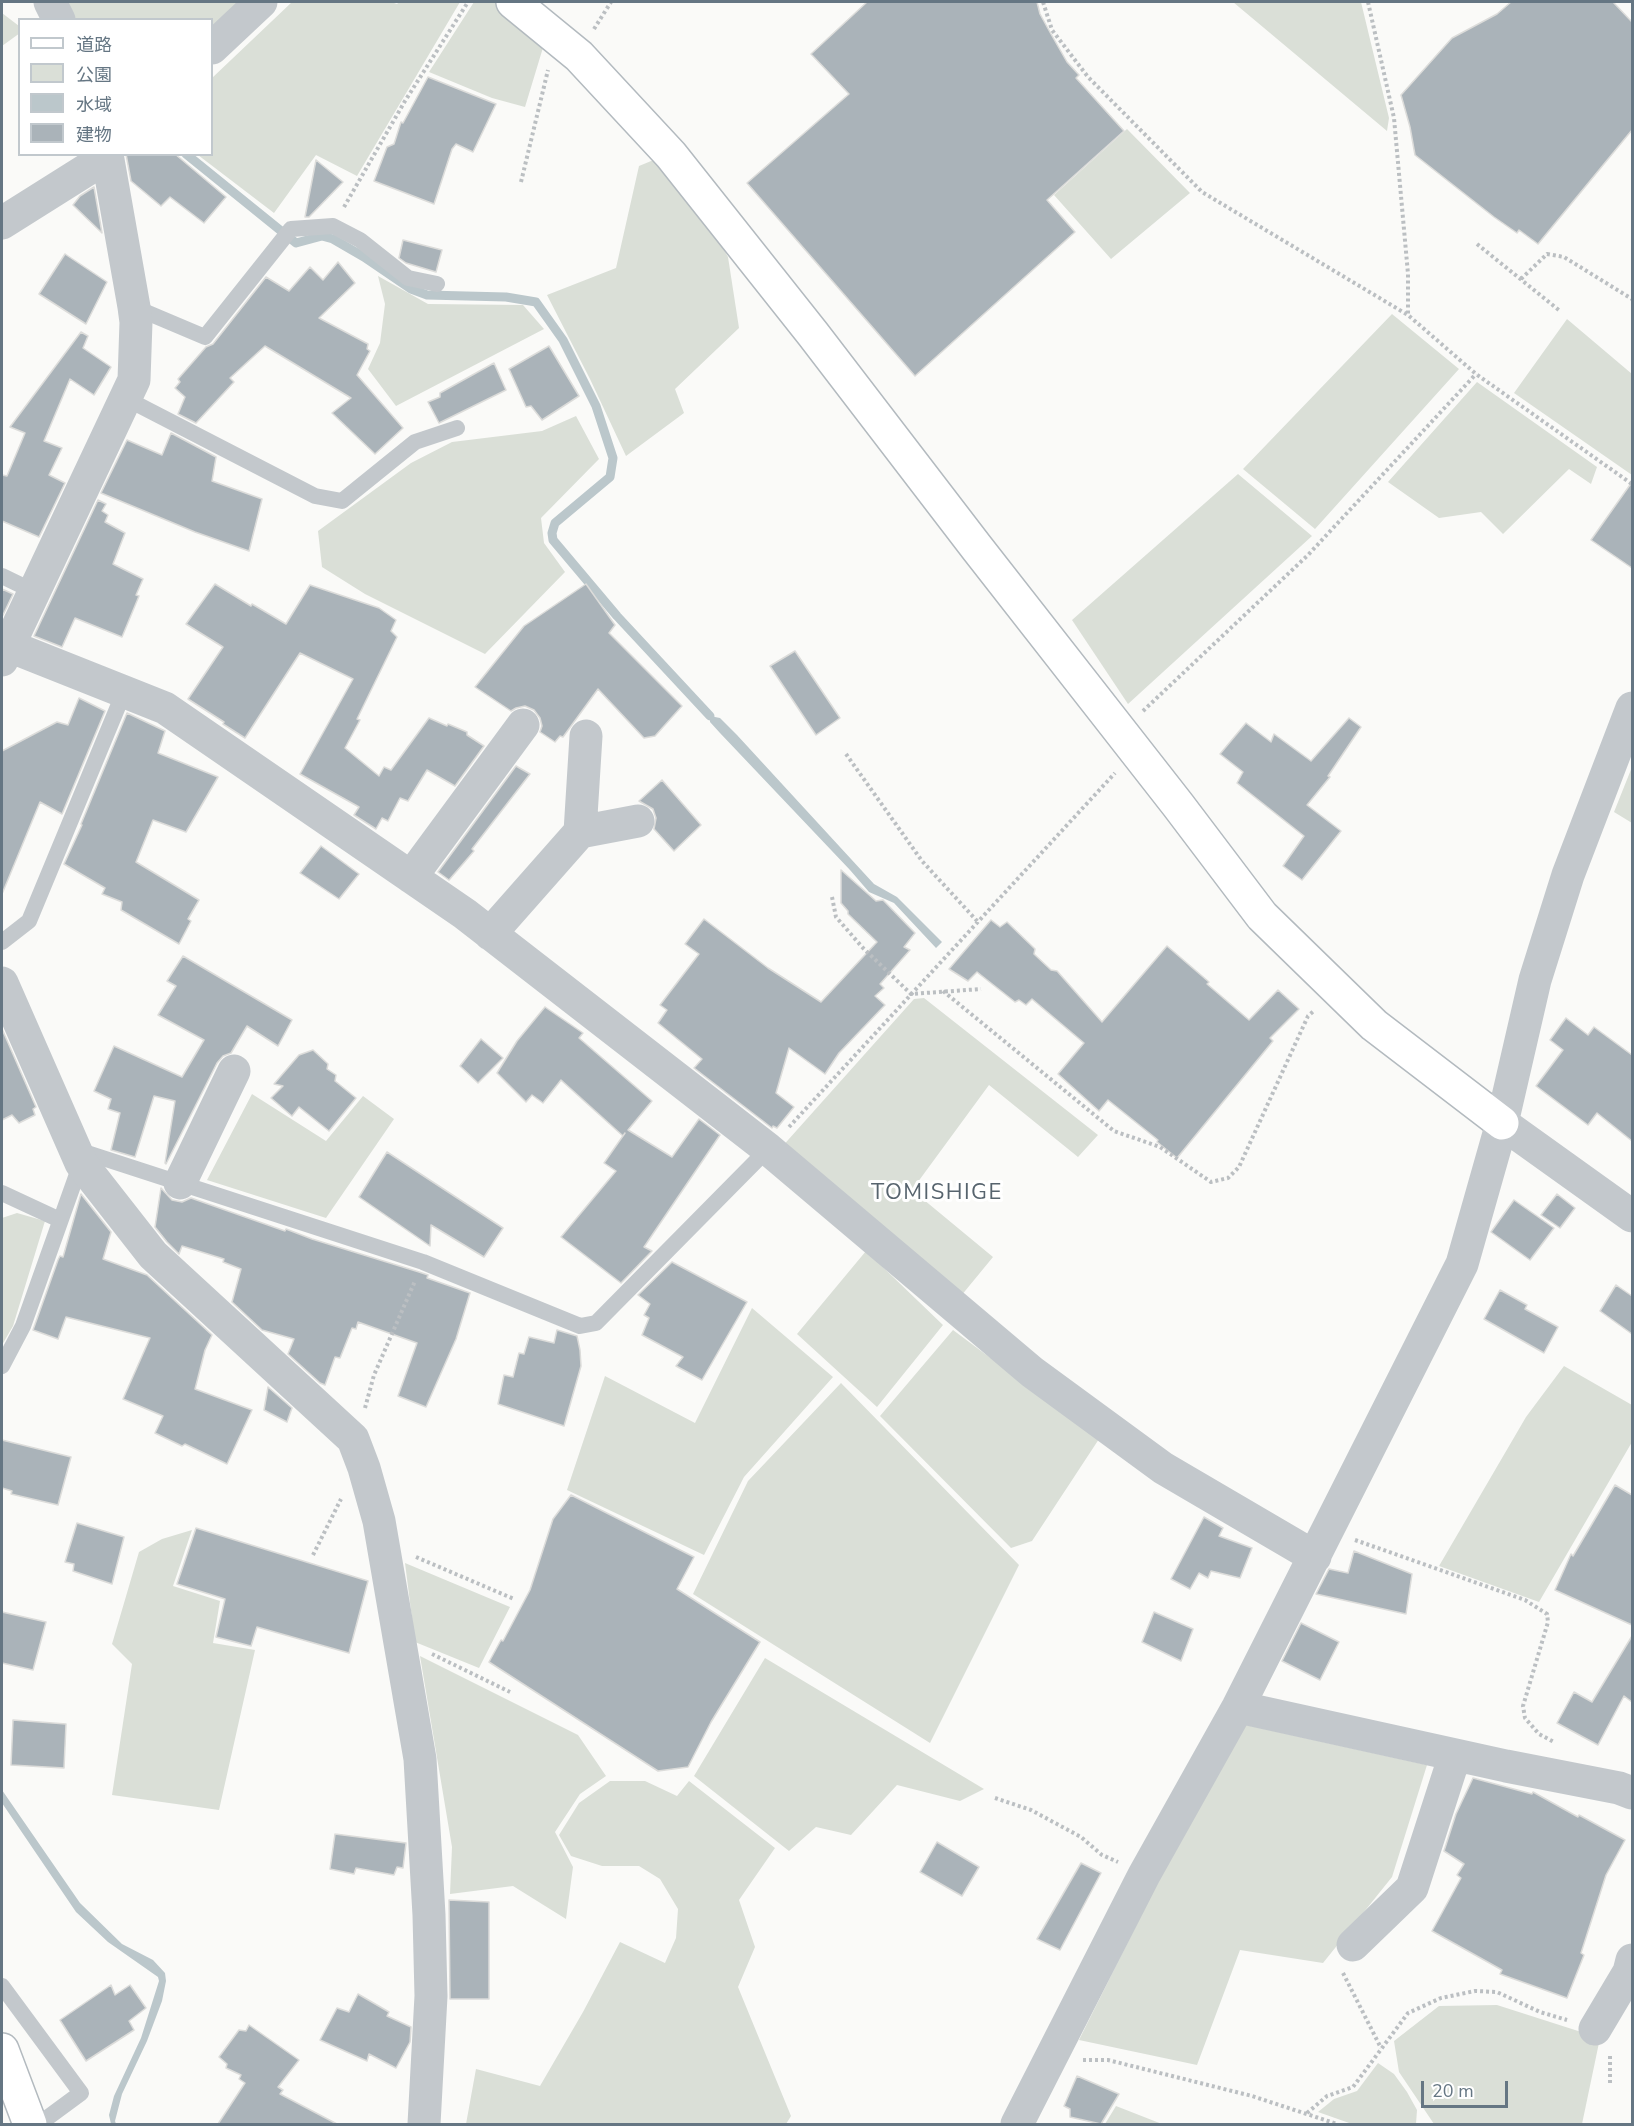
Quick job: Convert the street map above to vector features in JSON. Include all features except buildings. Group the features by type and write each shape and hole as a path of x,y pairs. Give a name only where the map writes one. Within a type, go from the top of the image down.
{"street":[{"path":"50,2 58,18"},
{"path":"213,47 261,2"},
{"path":"513,2 579,56 671,155 813,334 1262,916 1374,1024 1502,1123 1632,1216"},
{"path":"2,223 91,166 98,156"},
{"path":"107,156 136,322 134,380 5,653 124,692 165,708 465,914 768,1149 1032,1372 1163,1467 1322,1544"},
{"path":"1017,2124 1144,1875 1238,1707 1462,1264 1502,1123 1535,980 1568,875 1632,708"},
{"path":"411,877 523,725"},
{"path":"580,832 586,736"},
{"path":"490,934 580,832 638,821"},
{"path":"2,983 77,1156 153,1255 352,1439 361,1460 379,1521 420,1759 431,1996 424,2124"},
{"path":"180,1183 234,1071"},
{"path":"1238,1707 1455,1755 1619,1788 1632,1794"},
{"path":"1353,1945 1412,1888 1455,1755"},
{"path":"1595,2029 1629,1972 1632,1960"},
{"path":"2,2050 30,2124"}],"lane":[{"path":"134,308 205,337 291,229 333,226 360,240 408,278 437,284"},
{"path":"125,398 315,496 342,501 415,442 457,428"},
{"path":"2,576 35,592"},
{"path":"2,942 28,921 124,692"},
{"path":"2,1366 23,1326 60,1220 77,1156 180,1183 423,1262 580,1326 596,1323 768,1149"},
{"path":"2,1193 60,1220"},
{"path":"2,1986 81,2092 39,2124"}],"path":[{"path":"333,226 405,101 468,2"},
{"path":"1042,2 1052,30 1088,77 1202,192 1408,315 1476,374 1632,484"},
{"path":"1368,2 1394,118 1408,274 1408,315"},
{"path":"521,182 556,37"},
{"path":"1477,244 1560,311"},
{"path":"1521,279 1547,254 1564,256 1632,299"},
{"path":"768,1149 978,922 1128,741 1308,555 1476,374"},
{"path":"846,754 922,861 978,922"},
{"path":"832,897 836,917 863,948 911,994 981,989"},
{"path":"943,992 1114,1131 1160,1147 1211,1182 1228,1178 1239,1167 1308,1016 1339,991"},
{"path":"313,1555 361,1460 362,1419 374,1375 423,1262"},
{"path":"383,1543 514,1599"},
{"path":"1322,1544 1525,1600 1546,1614 1548,1622 1523,1706 1525,1718 1539,1734 1558,1744"},
{"path":"400,1642 423,1650 510,1692"},
{"path":"995,1798 1031,1810 1081,1837 1102,1855 1144,1875"},
{"path":"1353,1945 1342,1971 1380,2048"},
{"path":"1307,2113 1327,2096 1353,2087 1408,2013 1441,1998 1475,1991 1497,1992 1540,2012 1610,2034 1610,2086"},
{"path":"1050,2060 1108,2060 1252,2096 1337,2124"}],"green space":[{"path":"63,2 239,2 213,25 213,18 71,18"},
{"path":"292,2 391,2 397,4 399,2 460,2 357,176 316,155 274,213 199,156 213,156 213,77"},
{"path":"474,2 502,2 545,41 525,107 492,98 429,72"},
{"path":"1233,2 1361,2 1389,118 1387,131"},
{"path":"2,13 18,25 18,34 2,46"},
{"path":"1127,129 1190,193 1111,259 1054,195"},
{"path":"656,159 694,196 728,257 739,328 675,389 684,413 626,456 547,295 616,268 639,166"},
{"path":"378,276 428,304 523,305 544,329 396,406 368,369 380,343 385,304"},
{"path":"1392,314 1459,369 1315,529 1243,469"},
{"path":"1567,319 1632,374 1632,475 1514,393"},
{"path":"1477,382 1597,467 1591,484 1569,469 1503,534 1481,512 1439,518 1388,482"},
{"path":"576,416 599,459 541,518 544,543 565,572 485,654 365,594 322,567 318,531 411,463 452,442 542,431"},
{"path":"1238,474 1312,536 1128,704 1072,620"},
{"path":"1632,767 1632,823 1614,812"},
{"path":"924,998 1098,1135 1078,1157 989,1085 912,1190 993,1257 956,1302 780,1149 914,999"},
{"path":"252,1094 326,1141 363,1096 394,1119 326,1218 207,1180"},
{"path":"17,1213 45,1221 13,1326 2,1345 2,1218"},
{"path":"866,1251 943,1325 877,1407 797,1334"},
{"path":"752,1308 833,1377 744,1477 704,1555 567,1490 605,1376 695,1423"},
{"path":"953,1330 1099,1439 1032,1541 1011,1548 880,1416"},
{"path":"1564,1366 1632,1405 1632,1442 1539,1602 1439,1566 1526,1417"},
{"path":"841,1383 1019,1565 930,1743 693,1594 748,1481"},
{"path":"192,1530 173,1586 220,1601 213,1643 255,1650 219,1810 112,1795 132,1664 112,1644 139,1552 162,1539"},
{"path":"405,1563 510,1607 479,1668 415,1642"},
{"path":"420,1656 578,1735 606,1776 580,1794 555,1832 573,1867 566,1919 513,1886 450,1894 452,1847"},
{"path":"765,1658 984,1789 960,1801 897,1785 851,1835 816,1827 789,1851 694,1776"},
{"path":"1237,1723 1427,1765 1392,1877 1323,1963 1240,1950 1197,2065 1079,2040"},
{"path":"610,1781 645,1781 677,1796 689,1781 775,1848 739,1900 755,1947 738,1987 791,2116 786,2124 466,2124 476,2069 540,2086 620,1942 665,1963 676,1938 678,1909 660,1879 639,1866 602,1866 571,1856 559,1835 579,1803"},
{"path":"1497,2005 1600,2038 1582,2124 1434,2124 1399,2072 1394,2041 1439,2006"},
{"path":"1378,2063 1394,2074 1407,2092 1417,2110 1416,2124 1352,2124 1318,2112 1334,2099 1357,2091"},
{"path":"1116,2106 1162,2124 1105,2124"}],"water":[{"path":"710,716 720,718 737,735 874,884 897,897 942,942 936,948 894,903 869,892 710,722"},
{"path":"2,1790 80,1903 122,1944 153,1960 165,1973 166,1981 162,2001 147,2041 122,2094 116,2124 111,2124 109,2115 114,2096 141,2038 159,1981 158,1977 108,1942 76,1912 2,1803"}],"waterway":[{"path":"188,156 296,243 322,236 333,239 411,289 427,295 506,297 536,302 563,340 596,406 613,458 610,477 555,523 552,533 553,540 617,616 710,716"}],"district":[{"name":"TOMISHIGE","path":"937,1194"}]}
